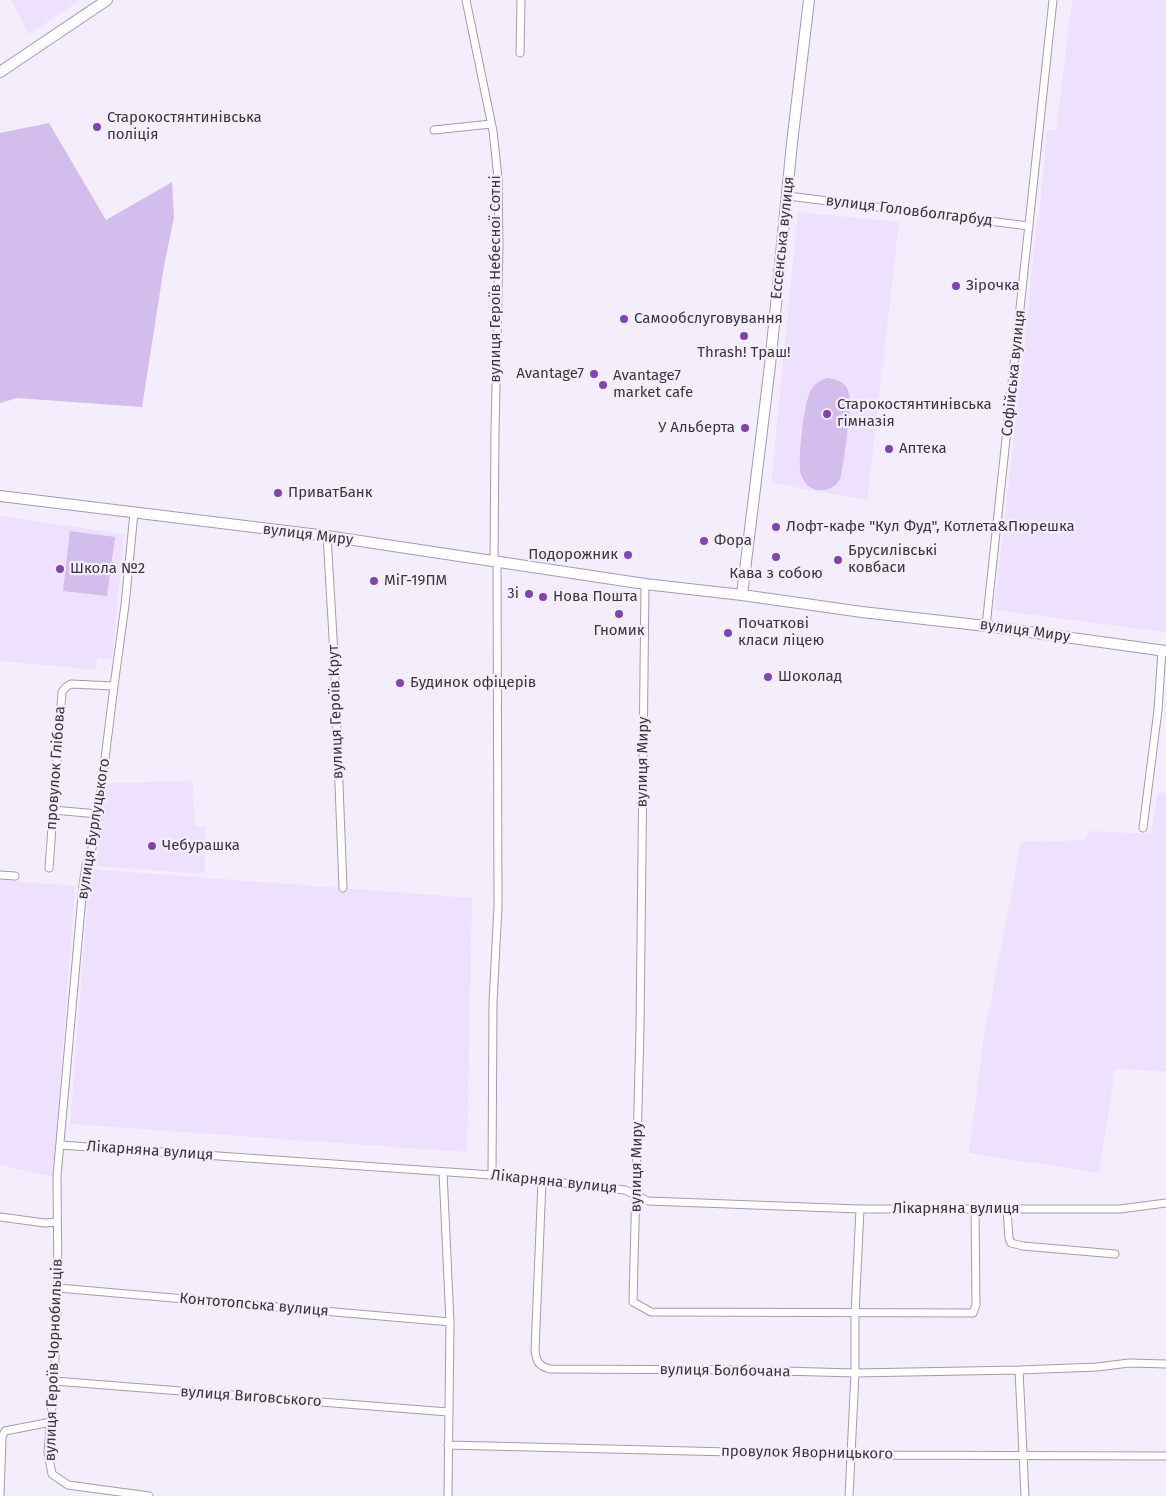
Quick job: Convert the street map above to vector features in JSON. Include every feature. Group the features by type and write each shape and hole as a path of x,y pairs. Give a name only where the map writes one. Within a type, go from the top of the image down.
{"main road":[{"path":"0,72 107,0"},
{"name":"Ессенська вулиця","path":"742,595 757,479 809,0"},
{"name":"вулиця Миру","path":"0,496 327,536 645,584 986,626 1164,651"}],"street":[{"name":"вулиця Героїв Небесної Сотні","path":"466,0 491,124 498,178 499,246 495,420 498,907 493,1002 492,1175"},
{"path":"520,0 520,53"},
{"name":"Софійська вулиця","path":"986,626 1030,226 1052,0"},
{"path":"434,130 491,124"},
{"name":"вулиця Головболгарбуд","path":"788,196 1030,226"},
{"name":"вулиця Бурлуцького","path":"60,1144 83,885 86,866 93,845 98,814 125,605 134,513"},
{"name":"вулиця Героїв Крут","path":"327,536 334,654 343,888"},
{"name":"вулиця Миру","path":"645,584 633,1302 651,1312 972,1313 976,1305 975,1209"},
{"path":"1143,828 1164,651"},
{"name":"провулок Глібова","path":"49,868 62,692 72,684 114,686"},
{"path":"53,810 98,814"},
{"path":"0,875 15,876"},
{"name":"Лікарняна вулиця","path":"60,1144 492,1175 625,1190 648,1201 860,1209 1120,1209 1166,1203"},
{"name":"вулиця Героїв Чорнобильців","path":"60,1144 56,1176 58,1288 54,1381 48,1453 52,1474 68,1485 100,1493 149,1496"},
{"path":"442,1172 450,1322 448,1496"},
{"name":"вулиця Болбочана","path":"542,1181 535,1352 536,1360 540,1366 550,1369 855,1372 1019,1370 1097,1367 1129,1363 1166,1364"},
{"path":"849,1496 860,1209"},
{"path":"1007,1209 1011,1243 1023,1246 1115,1254"},
{"path":"0,1218 46,1223 56,1222"},
{"name":"Контотопська вулиця","path":"58,1288 450,1322"},
{"path":"1019,1370 1025,1496"},
{"name":"вулиця Виговського","path":"54,1381 448,1412"},
{"path":"0,1496 2,1436 5,1431 51,1422"},
{"name":"провулок Яворницького","path":"448,1445 851,1455 1166,1456"}],"shaded area":[{"path":"11,0 80,0 29,34"},
{"path":"1072,0 1166,0 1166,632 994,610 1047,130 1056,130"},
{"path":"49,123 106,220 172,182 174,217 164,266 142,407 17,398 0,403 0,133"},
{"name":"Старокостянтинівська гімназія","path":"798,212 899,222 867,500 771,483"},
{"path":"827,378 838,381 847,388 850,396 848,427 840,479 830,489 816,490 807,485 801,476 802,433 810,392 817,383"},
{"name":"Школа №2","path":"0,516 124,534 112,659 97,658 96,670 0,661"},
{"path":"70,531 115,537 107,596 63,591"},
{"name":"Чебурашка","path":"193,781 194,825 205,827 205,874 97,866 105,783"},
{"path":"1158,793 1166,794 1166,1071 1115,1069 1099,1173 969,1153 983,1042 1021,842 1084,840 1091,831 1151,834"},
{"path":"90,869 472,898 467,1152 70,1124"},
{"path":"0,880 75,886 53,1177 0,1165"}],"place":[{"name":"Старокостянтинівська поліція","path":"97,127"},
{"name":"Зірочка","path":"956,286"},
{"name":"Самообслуговування","path":"624,319"},
{"name":"Thrash! Траш!","path":"744,336"},
{"name":"Avantage7","path":"594,374"},
{"name":"Avantage7 market cafe","path":"603,385"},
{"name":"Старокостянтинівська гімназія","path":"827,414"},
{"name":"У Альберта","path":"745,428"},
{"name":"Аптека","path":"889,449"},
{"name":"ПриватБанк","path":"278,493"},
{"name":"Лофт-кафе \"Кул Фуд\", Котлета&Пюрешка","path":"776,527"},
{"name":"Фора","path":"704,541"},
{"name":"Подорожник","path":"628,555"},
{"name":"Кава з собою","path":"776,557"},
{"name":"Брусилівські ковбаси","path":"838,560"},
{"name":"Школа №2","path":"60,569"},
{"name":"МіГ-19ПМ","path":"374,581"},
{"name":"3і","path":"529,594"},
{"name":"Нова Пошта","path":"543,597"},
{"name":"Гномик","path":"619,614"},
{"name":"Початкові класи ліцею","path":"728,633"},
{"name":"Шоколад","path":"768,677"},
{"name":"Будинок офіцерів","path":"400,683"},
{"name":"Чебурашка","path":"152,846"}]}
